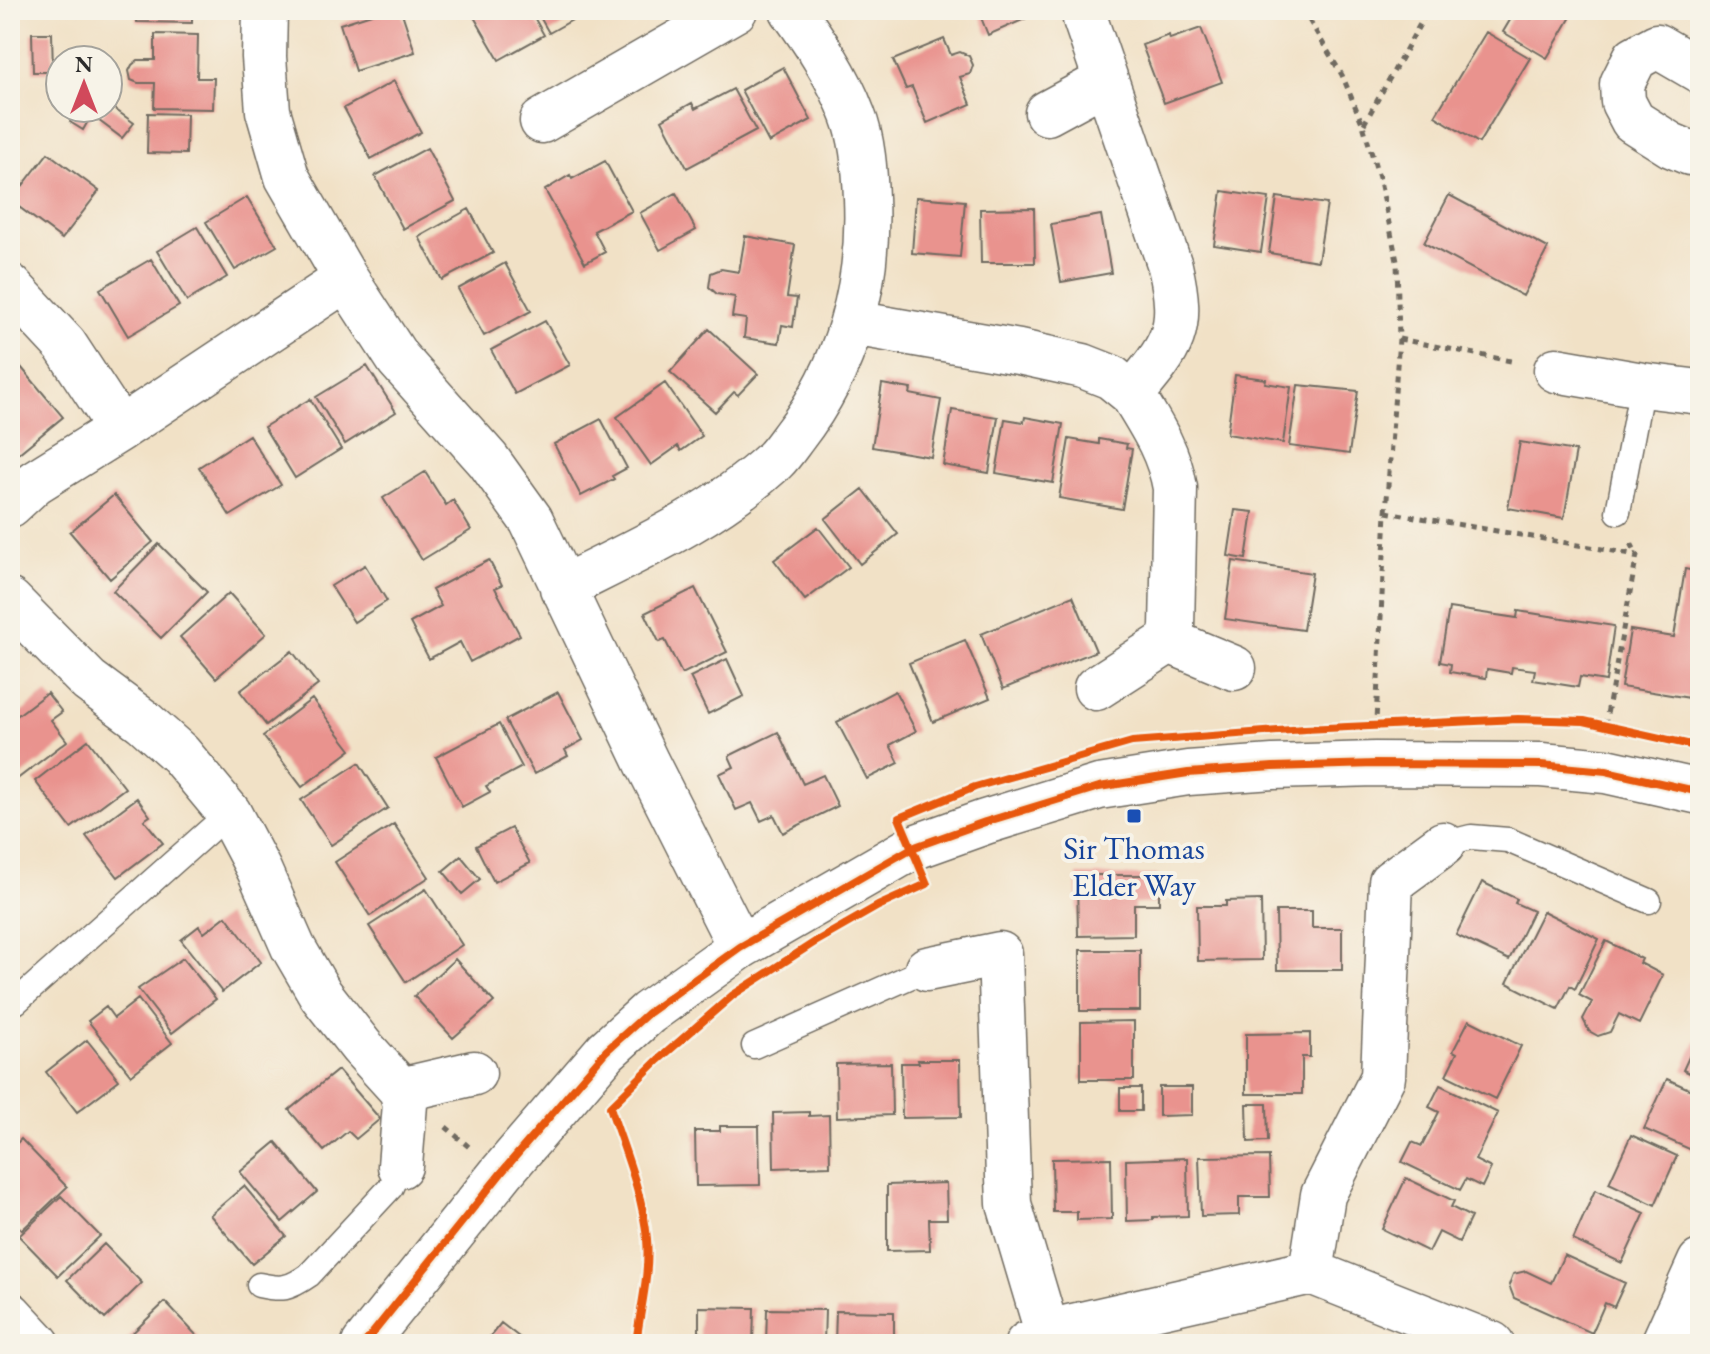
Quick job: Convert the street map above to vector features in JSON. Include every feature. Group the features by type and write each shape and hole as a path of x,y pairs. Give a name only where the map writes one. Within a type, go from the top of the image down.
{"street":[{"path":"265,10 268,111 287,177 346,279 398,359 488,460 531,520 740,947"},
{"path":"542,121 735,10"},
{"path":"562,588 686,526 776,459 815,410 837,366 853,323 864,273 868,233 865,170 853,116 819,47 792,10"},
{"path":"1085,19 1170,266 1177,295 1176,324 1168,347 1132,394"},
{"path":"1700,71 1657,46 1635,58 1622,84 1623,102 1633,121 1671,145 1690,153 1700,153"},
{"path":"1047,113 1106,81"},
{"path":"10,505 35,482 346,279"},
{"path":"10,286 65,345 120,429"},
{"path":"853,323 1083,366 1111,377 1132,394 1161,441 1172,466 1175,488 1175,587 1169,641"},
{"path":"1556,370 1700,392"},
{"path":"10,601 89,681 143,721 180,754 229,813 259,870 293,947 321,995 401,1090 405,1104 400,1166"},
{"path":"1169,641 1234,668"},
{"path":"1096,688 1169,641"},
{"path":"364,1344 502,1172 606,1051 648,1013 740,947 912,848 985,822 1111,785 1188,773 1273,767 1541,765 1606,771 1700,792"},
{"path":"1311,1272 1323,1195 1383,1077 1391,882 1443,844"},
{"path":"927,969 1000,954 1009,1204 1037,1338 1311,1272 1465,1339"},
{"path":"401,1090 474,1073"},
{"path":"1663,1344 1700,1262"},
{"path":"10,1314 38,1344"}],"lane":[{"path":"1618,512 1642,385"},
{"path":"16,1002 229,813"},
{"path":"1443,844 1471,837 1508,840 1649,901"},
{"path":"754,1046 927,969"},
{"path":"259,1285 279,1290 295,1285 309,1275 391,1187 400,1166"}],"path":[{"path":"1303,10 1342,75 1363,125 1380,181 1397,261 1399,339 1386,512 1376,725"},
{"path":"1363,125 1428,10"},
{"path":"1399,339 1556,370"},
{"path":"1386,512 1637,555"},
{"path":"1605,725 1637,555 1618,512"},
{"path":"1595,723 1617,728"},
{"path":"1362,726 1391,725"}],"building":[{"path":"137,10 192,10 192,23 137,22"},
{"path":"384,10 401,10 415,52 355,71 340,24"},
{"path":"470,10 530,10 544,35 499,60"},
{"path":"536,10 590,10 549,33"},
{"path":"978,10 1021,10 1025,19 988,35"},
{"path":"1516,10 1575,10 1547,58 1503,32"},
{"path":"1201,28 1222,82 1164,103 1142,45"},
{"path":"1486,32 1530,58 1479,143 1435,116"},
{"path":"32,33 52,33 52,44 44,44 44,72 33,72"},
{"path":"155,34 198,35 197,78 214,78 213,109 154,108 155,83 131,80 129,71 138,60 155,60"},
{"path":"944,39 951,55 960,52 969,56 973,65 970,74 960,77 971,104 927,123 912,87 906,89 893,60"},
{"path":"783,67 811,120 769,143 741,90"},
{"path":"394,81 421,132 371,159 344,108"},
{"path":"733,89 756,131 687,168 662,120 692,103 695,109"},
{"path":"148,113 187,114 186,154 147,153"},
{"path":"124,116 134,123 122,138 103,124 124,124"},
{"path":"427,148 455,201 403,229 375,176"},
{"path":"48,153 99,191 62,239 11,201"},
{"path":"605,161 632,211 594,231 605,252 585,263 545,190 570,175 572,179"},
{"path":"1222,191 1269,198 1261,252 1214,245"},
{"path":"676,193 696,230 660,250 640,213"},
{"path":"1449,195 1548,248 1523,296 1424,243"},
{"path":"247,197 277,246 235,270 206,222"},
{"path":"916,197 965,201 960,257 912,253"},
{"path":"1277,197 1327,204 1318,261 1269,253"},
{"path":"1034,208 1035,263 981,263 980,209"},
{"path":"469,209 493,253 442,280 419,237"},
{"path":"1101,215 1111,273 1061,282 1051,224"},
{"path":"197,227 227,277 187,301 157,251"},
{"path":"745,236 795,245 787,297 797,298 793,327 782,325 779,343 744,338 746,319 732,317 735,297 717,294 709,287 711,273 721,269 739,272"},
{"path":"151,259 179,306 128,336 100,289"},
{"path":"505,263 531,311 484,336 458,289"},
{"path":"545,321 570,365 515,394 491,350"},
{"path":"709,329 758,374 738,395 734,392 715,412 670,372"},
{"path":"367,366 396,412 345,444 316,397"},
{"path":"21,367 63,417 19,453 10,442 10,376"},
{"path":"1235,375 1266,379 1265,383 1291,387 1283,443 1227,434"},
{"path":"665,383 702,436 681,451 678,446 651,465 617,417"},
{"path":"882,384 911,389 910,394 941,400 931,457 872,447"},
{"path":"1298,385 1358,391 1349,454 1289,446"},
{"path":"310,399 341,449 295,478 264,427"},
{"path":"952,410 998,417 989,473 943,465"},
{"path":"1025,417 1063,424 1053,483 996,473 1005,419 1024,422"},
{"path":"601,419 627,468 612,476 614,479 581,496 554,444"},
{"path":"249,435 281,485 230,516 199,467"},
{"path":"1069,439 1099,444 1099,439 1127,444 1126,448 1132,449 1122,509 1059,498"},
{"path":"1520,442 1576,451 1564,518 1508,508"},
{"path":"425,472 446,505 453,500 471,530 422,560 383,498"},
{"path":"863,489 898,534 860,564 825,519"},
{"path":"114,495 153,542 110,579 70,532"},
{"path":"1235,510 1253,512 1246,559 1228,556"},
{"path":"818,527 849,567 805,600 774,560"},
{"path":"159,544 207,592 161,638 113,591"},
{"path":"489,560 502,585 495,588 520,635 470,662 460,642 429,659 410,623 441,606 432,590"},
{"path":"1233,561 1312,573 1303,630 1225,619"},
{"path":"365,565 387,601 354,622 331,586"},
{"path":"1685,569 1700,572 1700,694 1691,693 1690,698 1621,687 1630,630 1674,637"},
{"path":"695,588 727,652 682,674 665,640 659,642 645,613"},
{"path":"229,593 266,634 216,678 180,637"},
{"path":"1073,596 1096,651 1003,689 981,634"},
{"path":"1449,608 1517,618 1518,611 1614,626 1606,681 1580,677 1578,687 1533,680 1535,670 1512,667 1511,673 1487,669 1486,678 1450,672 1451,664 1440,662"},
{"path":"965,640 990,698 933,722 909,663"},
{"path":"292,651 318,685 266,725 240,691"},
{"path":"727,659 744,696 708,714 690,677"},
{"path":"895,691 916,731 890,745 899,763 867,779 837,722"},
{"path":"558,692 583,740 565,750 568,756 534,774 505,720"},
{"path":"47,693 62,712 51,720 67,741 12,783 10,721"},
{"path":"312,699 351,750 302,787 263,736"},
{"path":"499,724 522,767 486,786 490,792 462,807 436,757"},
{"path":"778,732 803,784 823,775 838,806 783,833 774,815 761,821 752,803 736,810 719,774 734,767 729,756"},
{"path":"88,740 125,788 71,828 35,781"},
{"path":"359,763 388,808 331,845 301,800"},
{"path":"137,798 150,816 144,820 163,843 118,877 86,836"},
{"path":"394,824 429,877 370,916 335,862"},
{"path":"511,828 530,863 494,882 476,846"},
{"path":"461,856 480,879 462,894 443,871"},
{"path":"1077,875 1159,875 1159,904 1134,904 1134,935 1078,936"},
{"path":"1482,882 1517,899 1515,903 1533,911 1509,960 1456,935"},
{"path":"426,889 462,945 406,982 369,926"},
{"path":"1261,900 1262,960 1198,961 1197,906 1226,906 1226,901"},
{"path":"1276,911 1312,911 1312,928 1342,928 1342,970 1277,970"},
{"path":"1543,911 1599,939 1575,989 1570,986 1558,1009 1507,983"},
{"path":"226,916 261,962 222,992 181,940 199,926 204,933"},
{"path":"1606,941 1642,959 1640,963 1663,975 1639,1024 1619,1014 1610,1032 1598,1036 1589,1031 1583,1019 1592,1002 1579,995"},
{"path":"1080,950 1140,950 1140,1011 1080,1011"},
{"path":"183,958 216,999 172,1033 138,989"},
{"path":"455,959 494,1002 453,1038 414,996"},
{"path":"138,999 172,1043 131,1075 88,1021 106,1007 114,1018"},
{"path":"1469,1020 1521,1046 1495,1099 1446,1075 1457,1053 1453,1051"},
{"path":"1134,1021 1134,1080 1081,1080 1081,1022"},
{"path":"1310,1033 1310,1057 1302,1057 1302,1094 1246,1094 1246,1034"},
{"path":"1700,1033 1700,1078 1683,1070"},
{"path":"87,1040 119,1080 77,1112 46,1072"},
{"path":"918,1060 960,1060 961,1117 902,1118 901,1063 919,1063"},
{"path":"891,1063 892,1115 837,1117 836,1064"},
{"path":"338,1070 380,1119 356,1139 348,1131 324,1151 289,1110"},
{"path":"1667,1079 1700,1094 1700,1142 1696,1152 1644,1129"},
{"path":"1440,1085 1498,1113 1475,1160 1491,1168 1482,1187 1466,1179 1460,1190 1402,1162 1412,1142 1422,1146 1439,1112 1429,1107"},
{"path":"1159,1087 1192,1087 1192,1115 1159,1116"},
{"path":"1120,1088 1141,1088 1141,1111 1120,1111"},
{"path":"1247,1104 1267,1104 1268,1141 1248,1142"},
{"path":"809,1112 809,1116 829,1115 830,1166 774,1168 773,1113"},
{"path":"720,1126 759,1126 760,1185 696,1186 695,1131 720,1131"},
{"path":"1631,1135 1677,1156 1655,1205 1609,1183"},
{"path":"21,1139 67,1187 22,1230 10,1218 10,1150"},
{"path":"276,1142 317,1192 282,1222 240,1172"},
{"path":"1269,1156 1270,1197 1239,1197 1239,1215 1201,1216 1199,1157"},
{"path":"1111,1158 1112,1219 1077,1220 1077,1212 1053,1212 1052,1159"},
{"path":"1187,1158 1188,1216 1127,1221 1126,1160"},
{"path":"1406,1178 1454,1201 1451,1207 1471,1217 1459,1242 1439,1232 1429,1252 1382,1229"},
{"path":"946,1183 947,1219 929,1219 930,1250 887,1251 887,1185"},
{"path":"244,1186 286,1236 252,1264 210,1215"},
{"path":"1595,1190 1645,1213 1622,1263 1573,1240"},
{"path":"61,1196 100,1236 58,1276 19,1236"},
{"path":"104,1244 142,1283 105,1319 67,1280"},
{"path":"1564,1255 1625,1283 1614,1307 1605,1303 1592,1333 1514,1298 1509,1285 1513,1274 1526,1271 1551,1283"},
{"path":"165,1302 198,1337 190,1344 121,1344"},
{"path":"699,1307 754,1308 753,1344 699,1344"},
{"path":"767,1309 825,1310 824,1344 766,1344"},
{"path":"836,1311 894,1312 894,1344 835,1344"},
{"path":"501,1323 528,1344 484,1344"}],"cycle path":[{"path":"636,1344 646,1279 647,1239 637,1189 610,1107 658,1060 733,995 815,942 878,906 927,884 899,818 975,787 1132,742 1305,729 1518,719 1584,721 1700,747"},
{"path":"364,1344 502,1172 606,1051 648,1013 740,947 912,848 1099,787 1188,773 1375,764 1541,765 1606,771 1700,792"}],"place":[{"name":"Sir Thomas Elder Way","path":"1134,816"}]}
